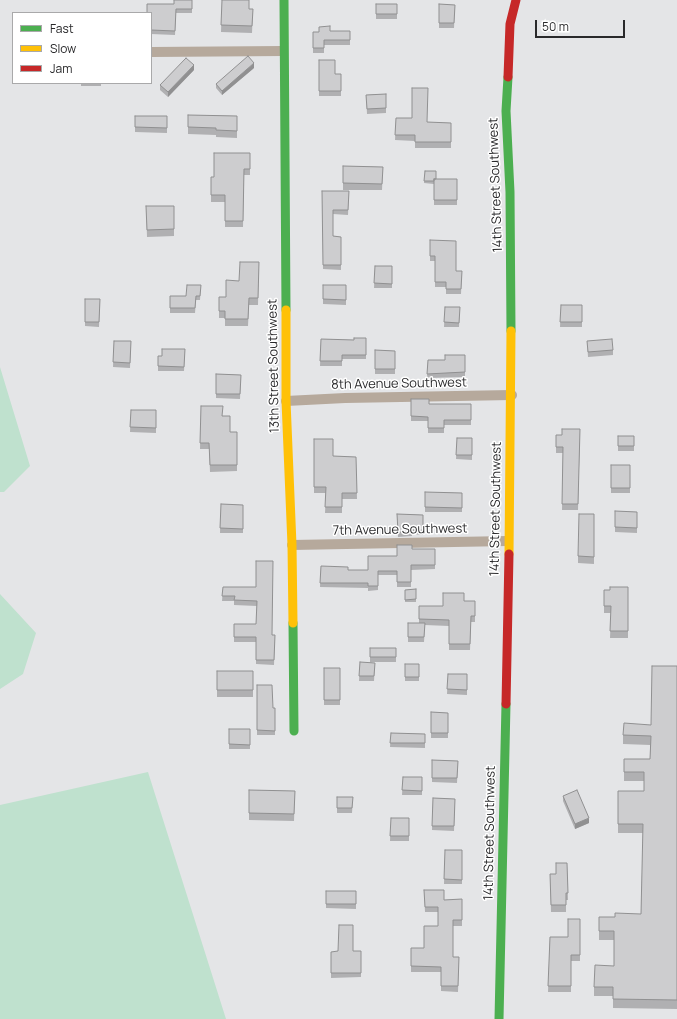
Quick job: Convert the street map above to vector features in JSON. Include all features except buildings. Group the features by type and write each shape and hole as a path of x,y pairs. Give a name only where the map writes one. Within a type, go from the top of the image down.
{"street":[{"name":"13th Street Southwest","path":"284,0 283,51 286,401 292,545 294,731"},
{"name":"14th Street Southwest","path":"499,1019 512,395 510,192 506,111 510,24 516,0"},
{"path":"152,52 283,51"},
{"name":"8th Avenue Southwest","path":"286,401 345,398 512,395"},
{"name":"7th Avenue Southwest","path":"292,545 508,542"}],"green space":[{"path":"0,367 30,466 4,492 0,492"},
{"path":"0,594 36,633 23,674 0,689"},
{"path":"148,772 226,1019 0,1019 0,805"}],"traffic: fast":[{"path":"284,0 286,310"},
{"path":"508,77 506,111 510,192 511,331"},
{"path":"293,623 294,731"},
{"path":"499,1019 506,704"}],"traffic: slow":[{"path":"286,310 286,401 292,545 293,623"},
{"path":"509,554 511,331"}],"traffic: jam":[{"path":"508,77 510,24 516,0"},
{"path":"506,704 509,554"}]}
